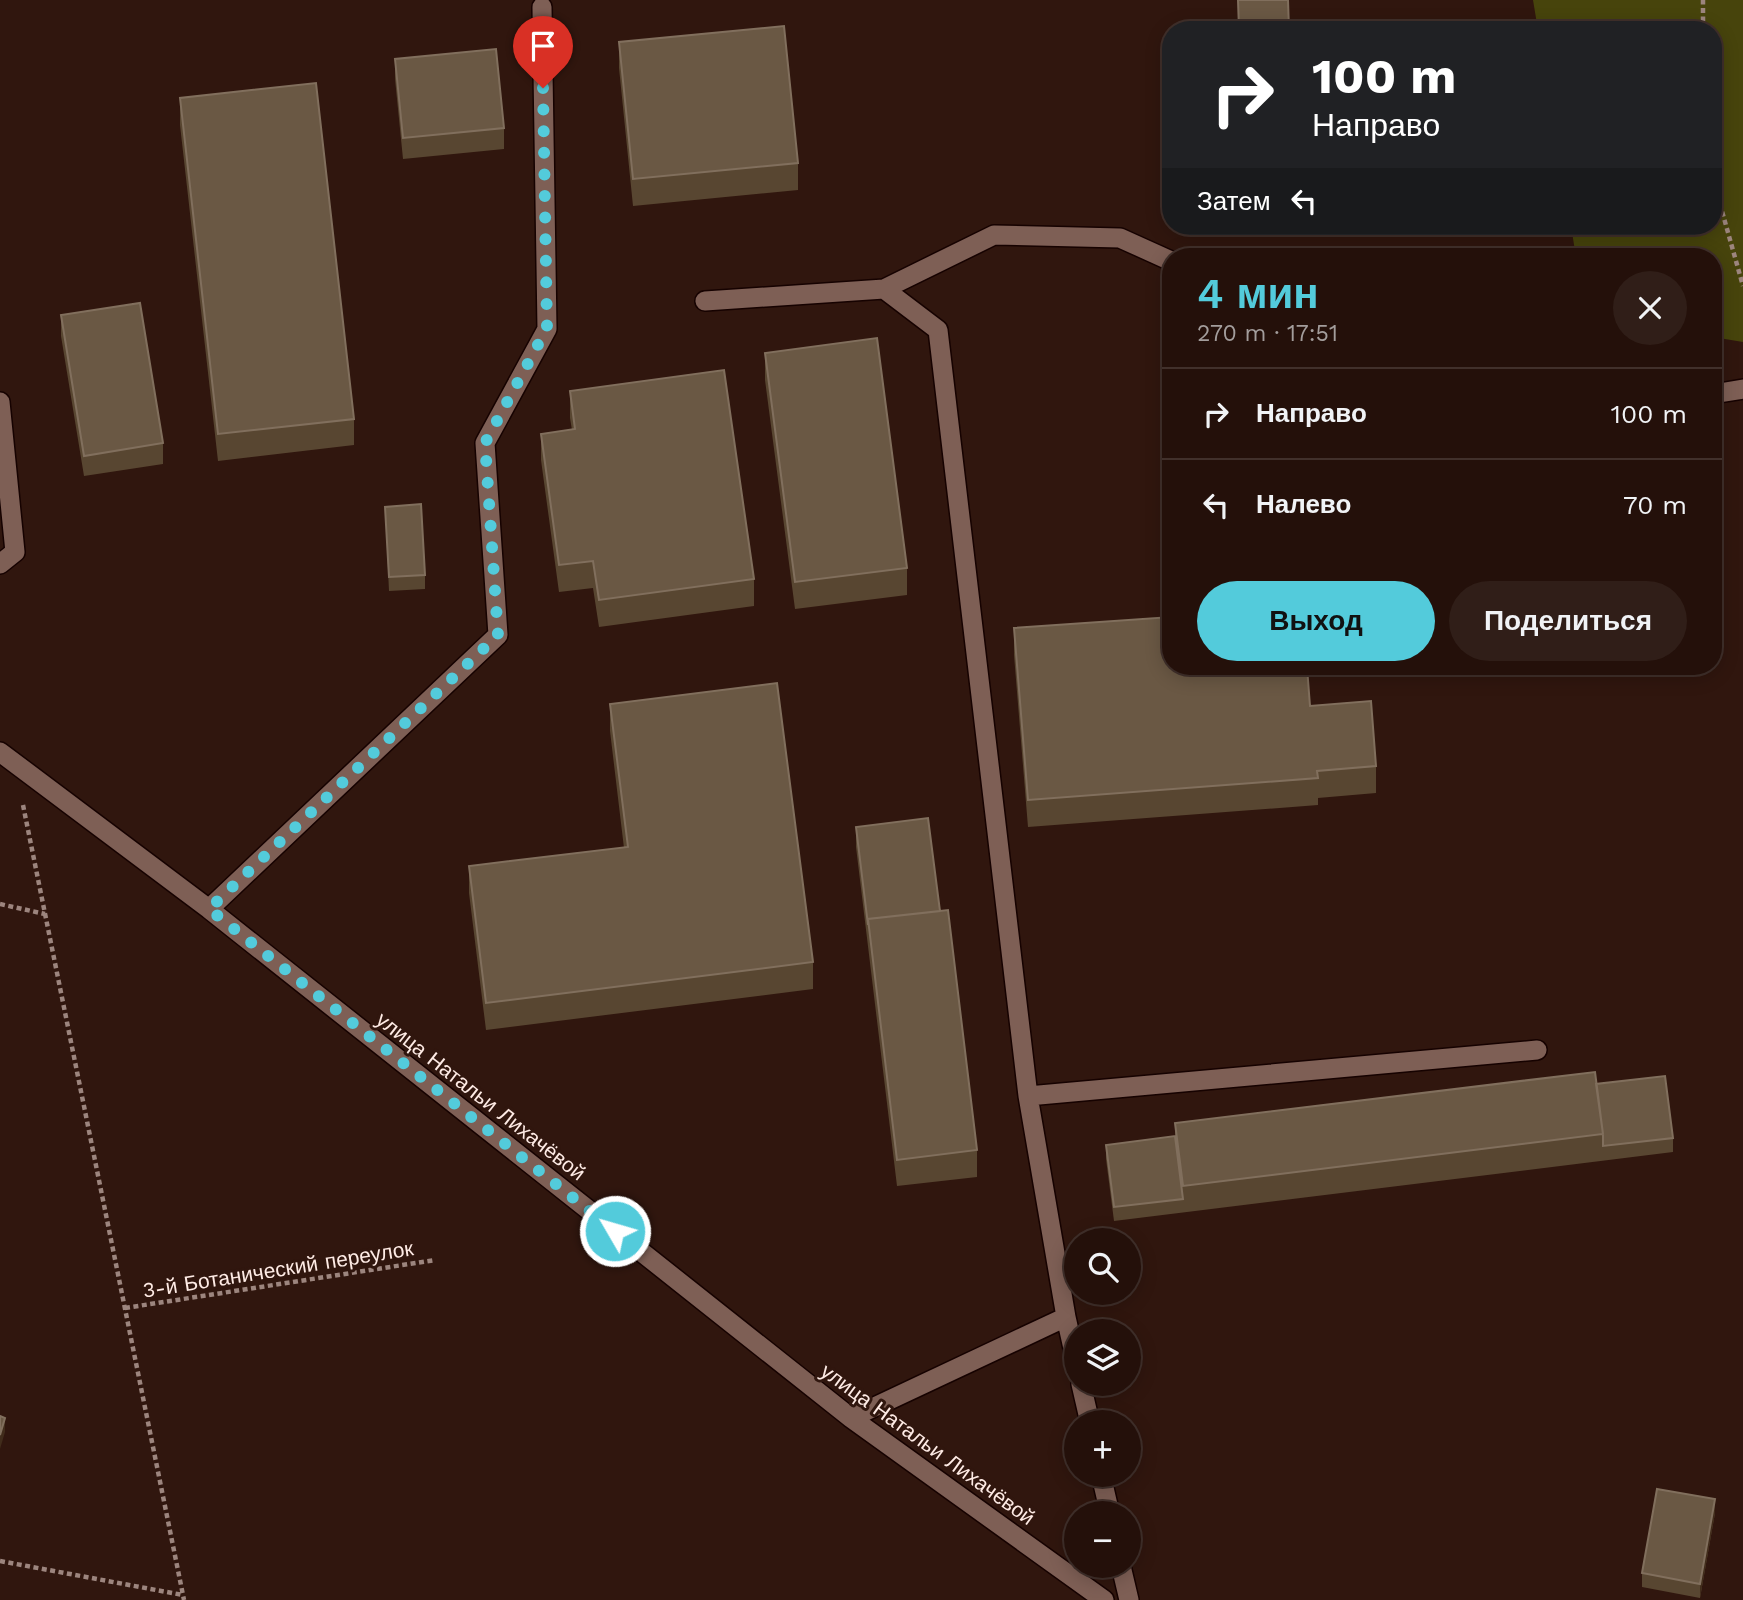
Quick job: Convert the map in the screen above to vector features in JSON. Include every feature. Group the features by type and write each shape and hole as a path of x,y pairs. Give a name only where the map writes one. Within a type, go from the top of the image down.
{"lane":[{"path":"209,909 498,635 485,443 547,328 542,7"},
{"path":"705,301 884,289 993,235 1120,239 1162,257"},
{"path":"851,1418 1066,1317 1028,1096 938,330 884,289"},
{"path":"1722,392 1743,389"},
{"path":"0,402 15,552 0,564"},
{"name":"улица Натальи Лихачёвой","path":"7,757 209,909 851,1418 1104,1600"},
{"path":"1028,1096 1537,1050"},
{"path":"1124,1578 1129,1600"}],"path":[{"path":"1703,0 1703,21"},
{"path":"1722,211 1743,286"},
{"path":"0,1561 183,1598 45,914 7,757"},
{"path":"0,904 45,914"},
{"name":"3-й Ботанический переулок","path":"125,1308 435,1260"}],"shaded area":[{"path":"1533,0 1743,0 1743,342 1722,338 1722,248 1575,248 1572,235 1722,235 1722,21 1536,21"}],"building":[{"path":"1238,0 1288,0 1289,21 1239,21"},
{"path":"784,26 798,163 633,179 619,42"},
{"path":"496,49 504,128 403,138 395,59"},
{"path":"316,83 354,419 218,434 180,98"},
{"path":"140,303 163,443 84,456 61,315"},
{"path":"877,338 907,568 795,582 765,353"},
{"path":"724,370 754,579 599,600 593,561 559,565 541,434 575,429 570,391"},
{"path":"421,504 425,575 389,577 385,507"},
{"path":"1162,618 1162,675 1308,675 1310,706 1371,701 1376,766 1317,771 1318,778 1028,800 1014,628"},
{"path":"777,683 813,962 486,1003 469,866 628,847 610,704"},
{"path":"928,818 940,911 868,919 868,925 856,827"},
{"path":"948,910 977,1150 897,1160 868,919"},
{"path":"1595,1072 1603,1134 1183,1186 1175,1123"},
{"path":"1665,1076 1673,1138 1603,1146 1596,1084"},
{"path":"1175,1136 1183,1199 1114,1207 1106,1145"},
{"path":"0,1416 5,1418 0,1435"},
{"path":"1657,1489 1715,1499 1700,1584 1642,1573"}],"route":[{"path":"543,88 547,328 485,443 498,635 209,909 615,1231"}]}
